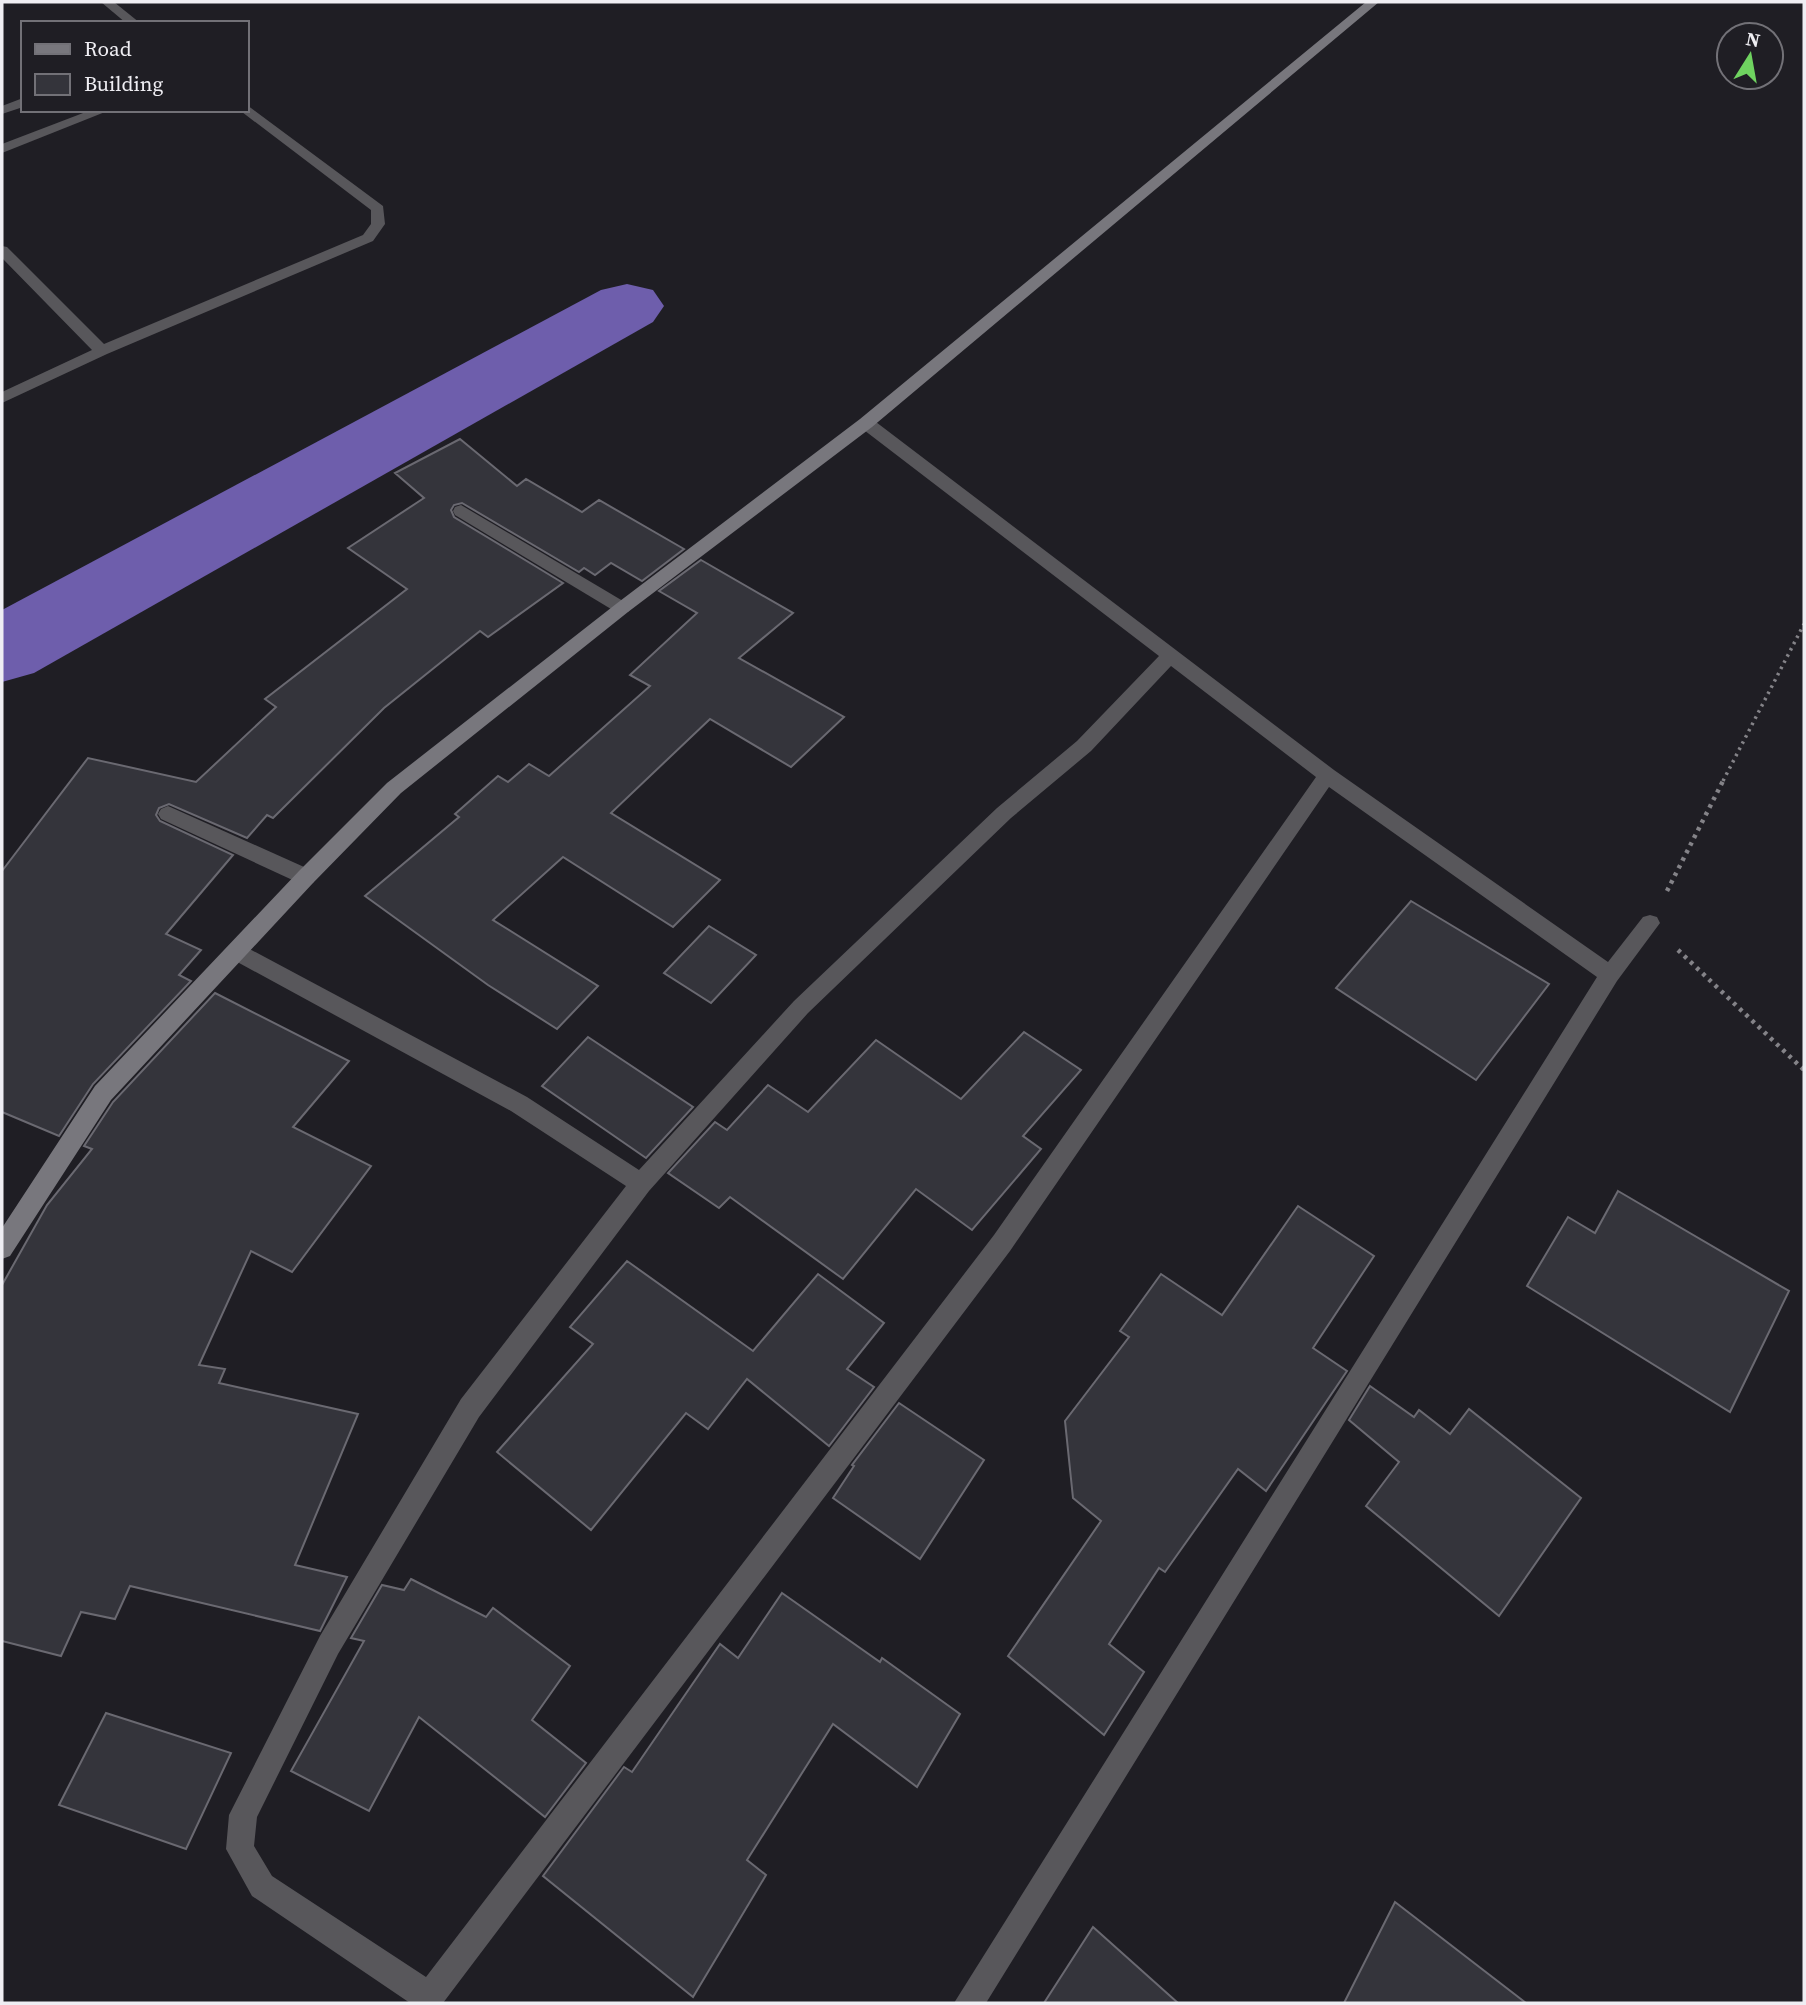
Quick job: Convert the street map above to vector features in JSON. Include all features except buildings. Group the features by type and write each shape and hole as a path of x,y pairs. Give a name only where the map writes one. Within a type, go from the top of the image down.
{"street":[{"path":"107,2 131,21"},
{"path":"2,1248 103,1093 306,877 394,788 622,608 866,423 1373,2"},
{"path":"2,110 21,103"},
{"path":"2,398 102,351 368,238 378,224 378,209 248,110"},
{"path":"2,149 99,112"},
{"path":"2,250 102,351"},
{"path":"866,423 1327,775 1610,975"},
{"path":"461,511 622,608"},
{"path":"1170,656 1084,746 1004,813 801,1007 641,1184 470,1408 329,1645 243,1815 240,1849 262,1886 427,1999 1002,1243 1327,775"},
{"path":"168,814 306,877"},
{"path":"969,2003 1610,975 1650,923"},
{"path":"237,952 519,1104 641,1184"}],"path":[{"path":"1804,624 1650,923 1804,1070"}],"waterway":[{"path":"2,650 627,306"}]}
